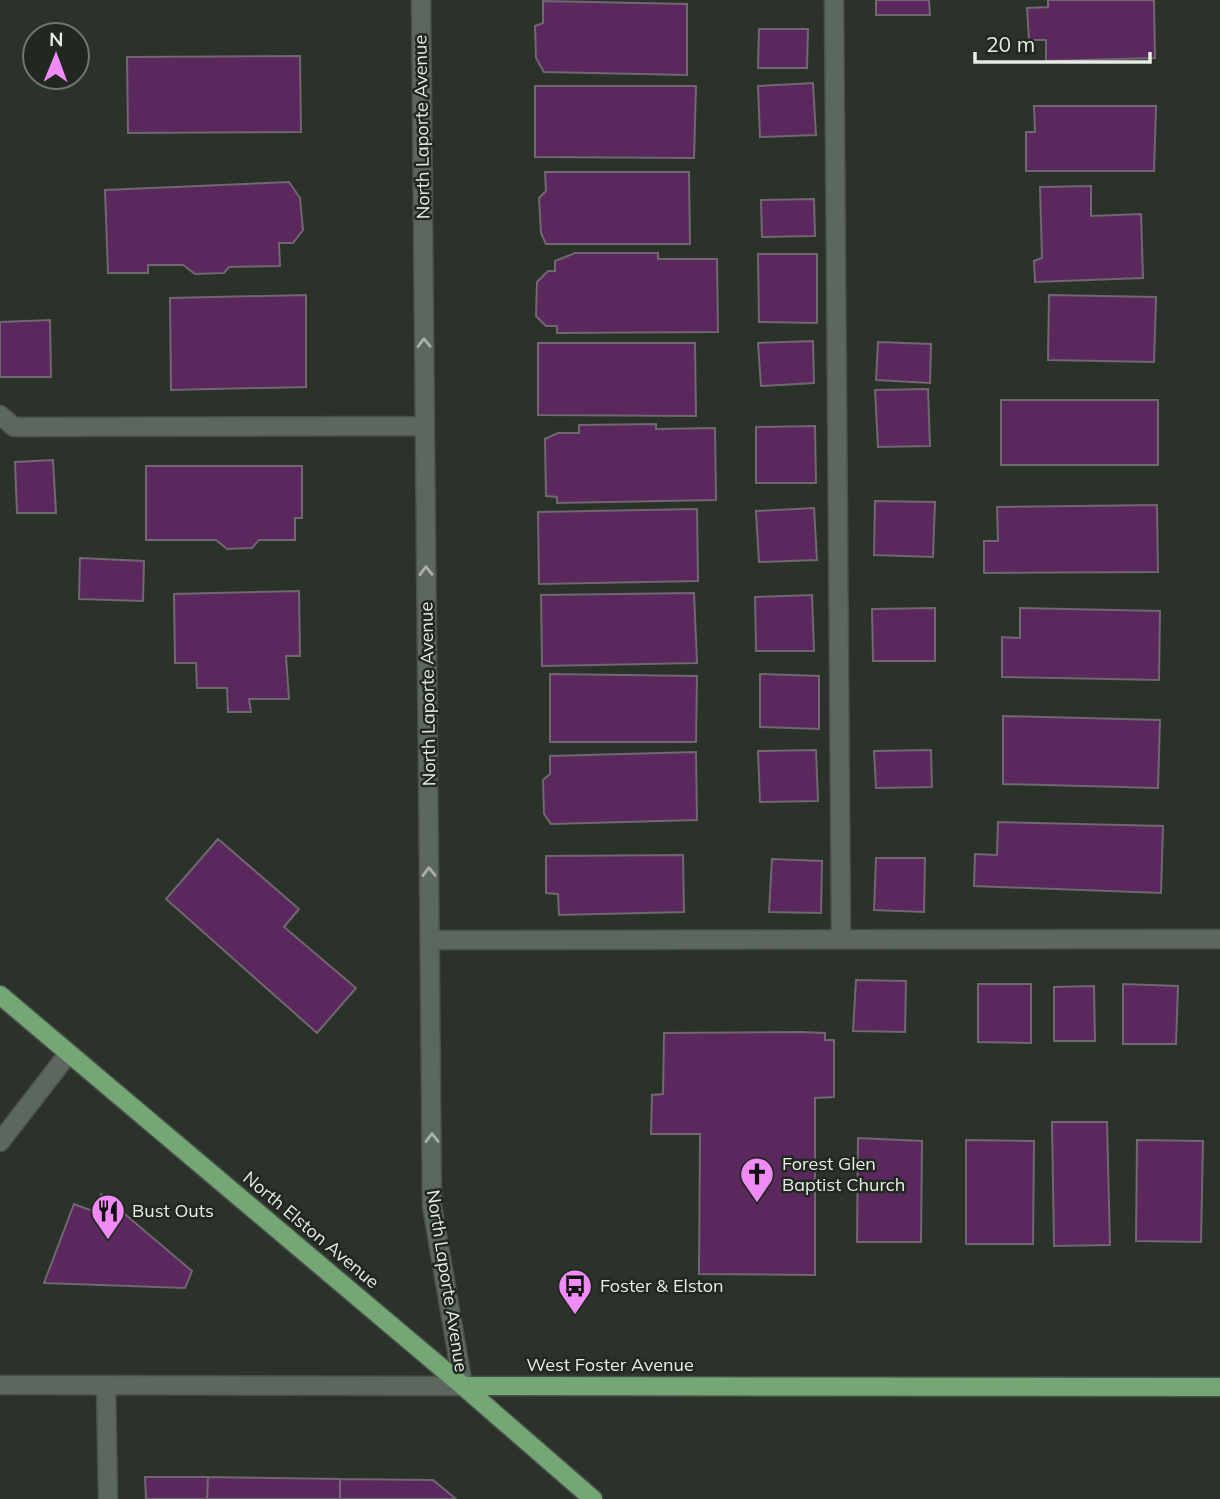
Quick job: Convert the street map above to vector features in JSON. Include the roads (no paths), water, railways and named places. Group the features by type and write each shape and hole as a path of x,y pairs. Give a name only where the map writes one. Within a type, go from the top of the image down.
{"main road":[{"name":"North Elston Avenue","path":"0,995 593,1499"},
{"name":"West Foster Avenue","path":"463,1386 1220,1387"}],"street":[{"name":"North Laporte Avenue","path":"421,0 432,1206 463,1386"},
{"path":"834,0 841,939"},
{"path":"0,415 15,427 425,426"},
{"path":"430,940 1220,939"},
{"path":"0,1142 68,1054"},
{"name":"West Foster Avenue","path":"0,1385 463,1386"},
{"path":"106,1385 108,1499"}],"place":[{"name":"Forest Glen Baptist Church","path":"757,1204"},
{"name":"Bust Outs","path":"108,1241"},
{"name":"Foster & Elston","path":"575,1316"}]}
